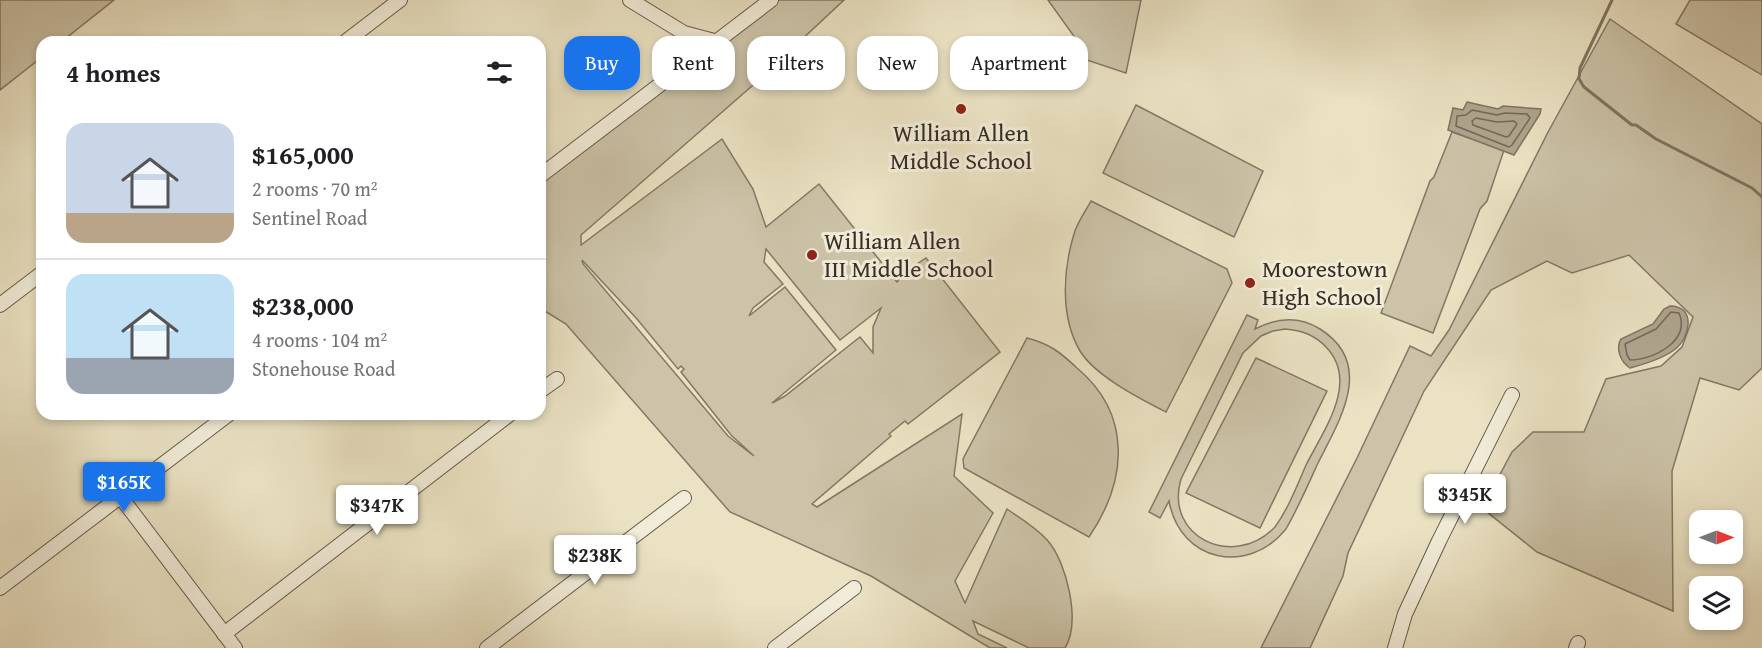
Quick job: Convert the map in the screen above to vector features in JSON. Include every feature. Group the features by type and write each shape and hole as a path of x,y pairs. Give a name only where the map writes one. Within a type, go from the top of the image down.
{"street":[{"path":"353,36 400,0"},
{"path":"630,0 684,33 695,36"},
{"path":"725,36 771,0"},
{"path":"546,171 654,90"},
{"path":"0,304 36,277"},
{"path":"546,386 556,379"},
{"path":"1395,648 1406,614 1444,531 1512,395"},
{"path":"0,588 221,420"},
{"path":"224,634 502,420"},
{"path":"120,496 235,648"},
{"path":"487,648 684,498"},
{"path":"775,648 854,588"}],"shaded area":[{"path":"0,0 114,0 69,36 36,36 36,62 0,90"},
{"path":"776,0 844,0 805,36 747,36 747,90 581,235 581,245 722,139 753,189 766,227 819,184 897,282 905,272 926,258 1000,352 908,424 905,421 889,434 891,436 812,504 817,507 962,414 954,476 993,513 955,581 965,603 1007,509 1044,536 1061,563 1072,609 1070,637 1065,648 1029,648 973,621 978,634 1007,648 990,648 871,576 730,512 566,324 546,312 546,175 658,90 735,90 735,36 729,36","holes":["766,249 840,340 881,308 873,327 873,353 860,337 785,396 772,403 836,350 785,287 749,316 753,308 783,284 764,262","582,260 637,319 678,369 681,366 684,369 681,372 731,435 754,456 728,436"]},
{"path":"1048,0 1141,0 1126,73 1088,60 1088,36 1074,36"},
{"path":"1690,0 1762,0 1762,75 1676,24"},
{"path":"1610,19 1762,124 1762,368 1739,390 1700,378 1672,471 1673,611 1537,552 1482,508 1512,452 1533,432 1584,432 1606,379 1661,366 1682,347 1693,317 1629,255 1572,273 1547,261 1491,290 1424,391 1348,553 1343,576 1310,648 1261,648 1357,458 1410,346 1431,356 1449,330 1547,134"},
{"path":"1136,105 1263,171 1234,237 1103,173"},
{"path":"1452,132 1504,150 1487,201 1480,209 1433,333 1381,313 1430,181 1434,177"},
{"path":"1091,201 1227,269 1232,283 1166,412 1107,378 1087,360 1074,338 1066,309 1067,263 1075,230"},
{"path":"1247,315 1258,320 1255,329 1279,321 1296,320 1320,329 1337,343 1346,359 1350,376 1343,411 1286,529 1271,544 1253,553 1235,557 1217,556 1201,549 1187,538 1176,522 1169,501 1160,518 1149,512","holes":["1291,330 1317,339 1336,361 1340,375 1339,391 1329,422 1275,527 1258,540 1240,546 1222,546 1206,541 1192,531 1183,517 1178,499 1181,479 1243,353 1261,336 1273,331"]},
{"path":"1027,338 1054,349 1095,386 1108,406 1115,427 1118,449 1117,471 1102,516 1089,537 964,468 963,459"},
{"path":"1256,358 1327,391 1260,528 1186,493"}],"water":[{"path":"1467,102 1498,109 1503,106 1541,109 1514,155 1448,130 1453,108 1463,110"},
{"path":"1670,306 1679,307 1687,317 1687,331 1680,345 1664,356 1630,368 1620,355 1621,339 1653,324 1664,309"}],"waterway":[{"path":"1612,0 1580,68 1579,79 1584,87 1632,125 1636,125 1656,139 1752,188 1762,197"}],"place":[{"name":"William Allen Middle School","path":"961,109"},
{"name":"William Allen III Middle School","path":"812,255"},
{"name":"Moorestown High School","path":"1250,283"}]}
